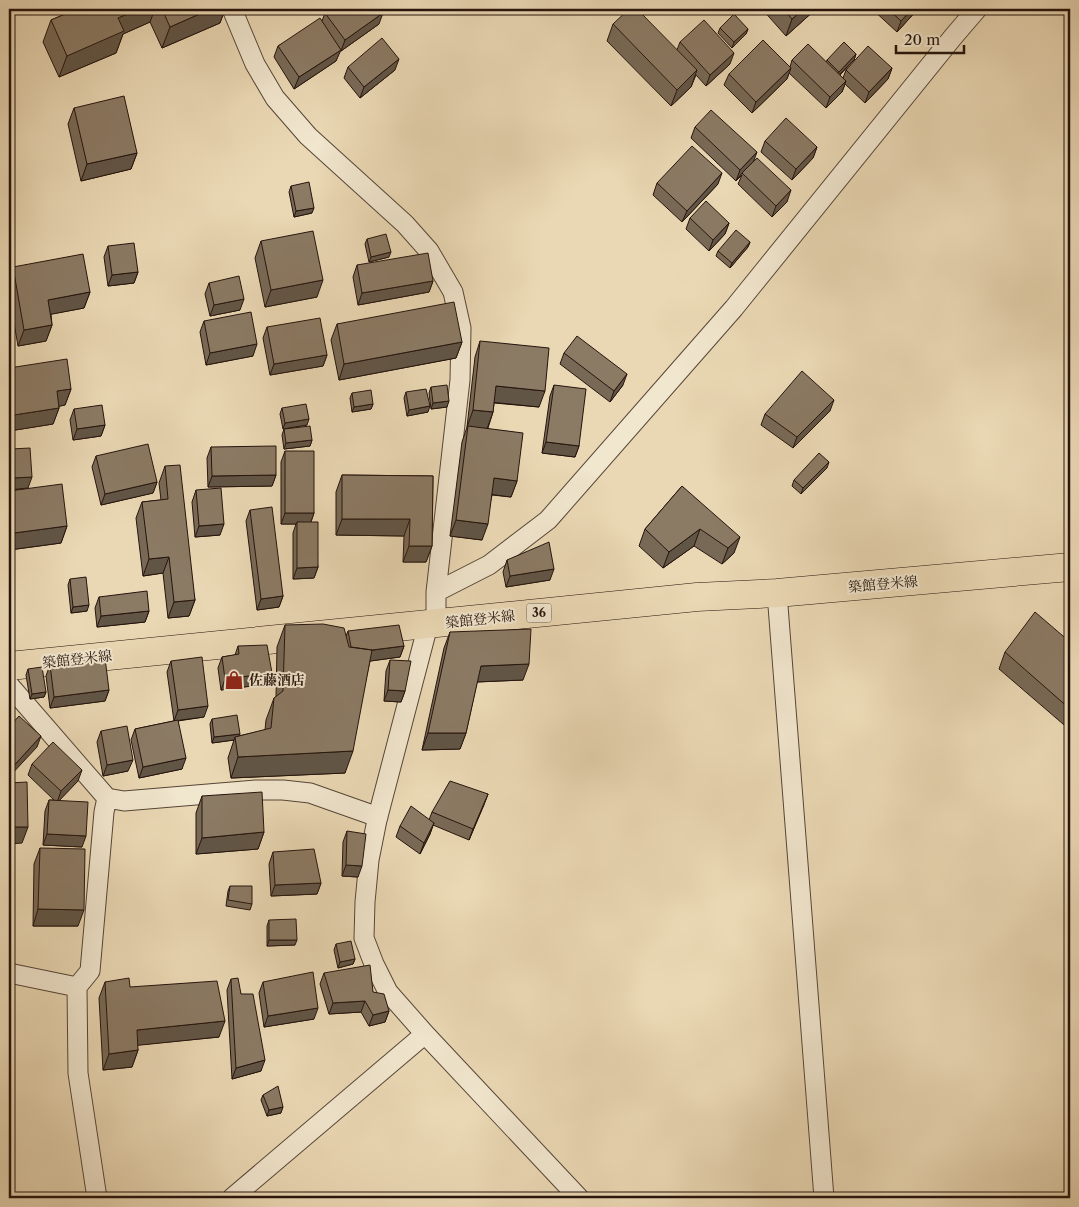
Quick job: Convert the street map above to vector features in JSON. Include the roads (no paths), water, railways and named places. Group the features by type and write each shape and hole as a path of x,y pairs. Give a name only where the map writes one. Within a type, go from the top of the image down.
{"main road":[{"name":"築館登米線","path":"9,666 697,597 777,593 1070,568"}],"street":[{"path":"232,9 255,64 275,98 308,136 405,224 429,251 453,292 461,328 460,380 432,624 378,817 369,860 364,938 388,992 579,1198"},
{"path":"436,592 489,565 548,520 734,308 977,9"},
{"path":"777,593 824,1198"},
{"path":"9,685 107,798 124,801 256,790 282,790 310,793 378,817"},
{"path":"97,1198 78,1073 77,987 90,971 104,812 107,798"},
{"path":"9,973 77,987"},
{"path":"232,1198 425,1034"}],"place":[{"name":"佐藤酒店","path":"234,680"}]}
